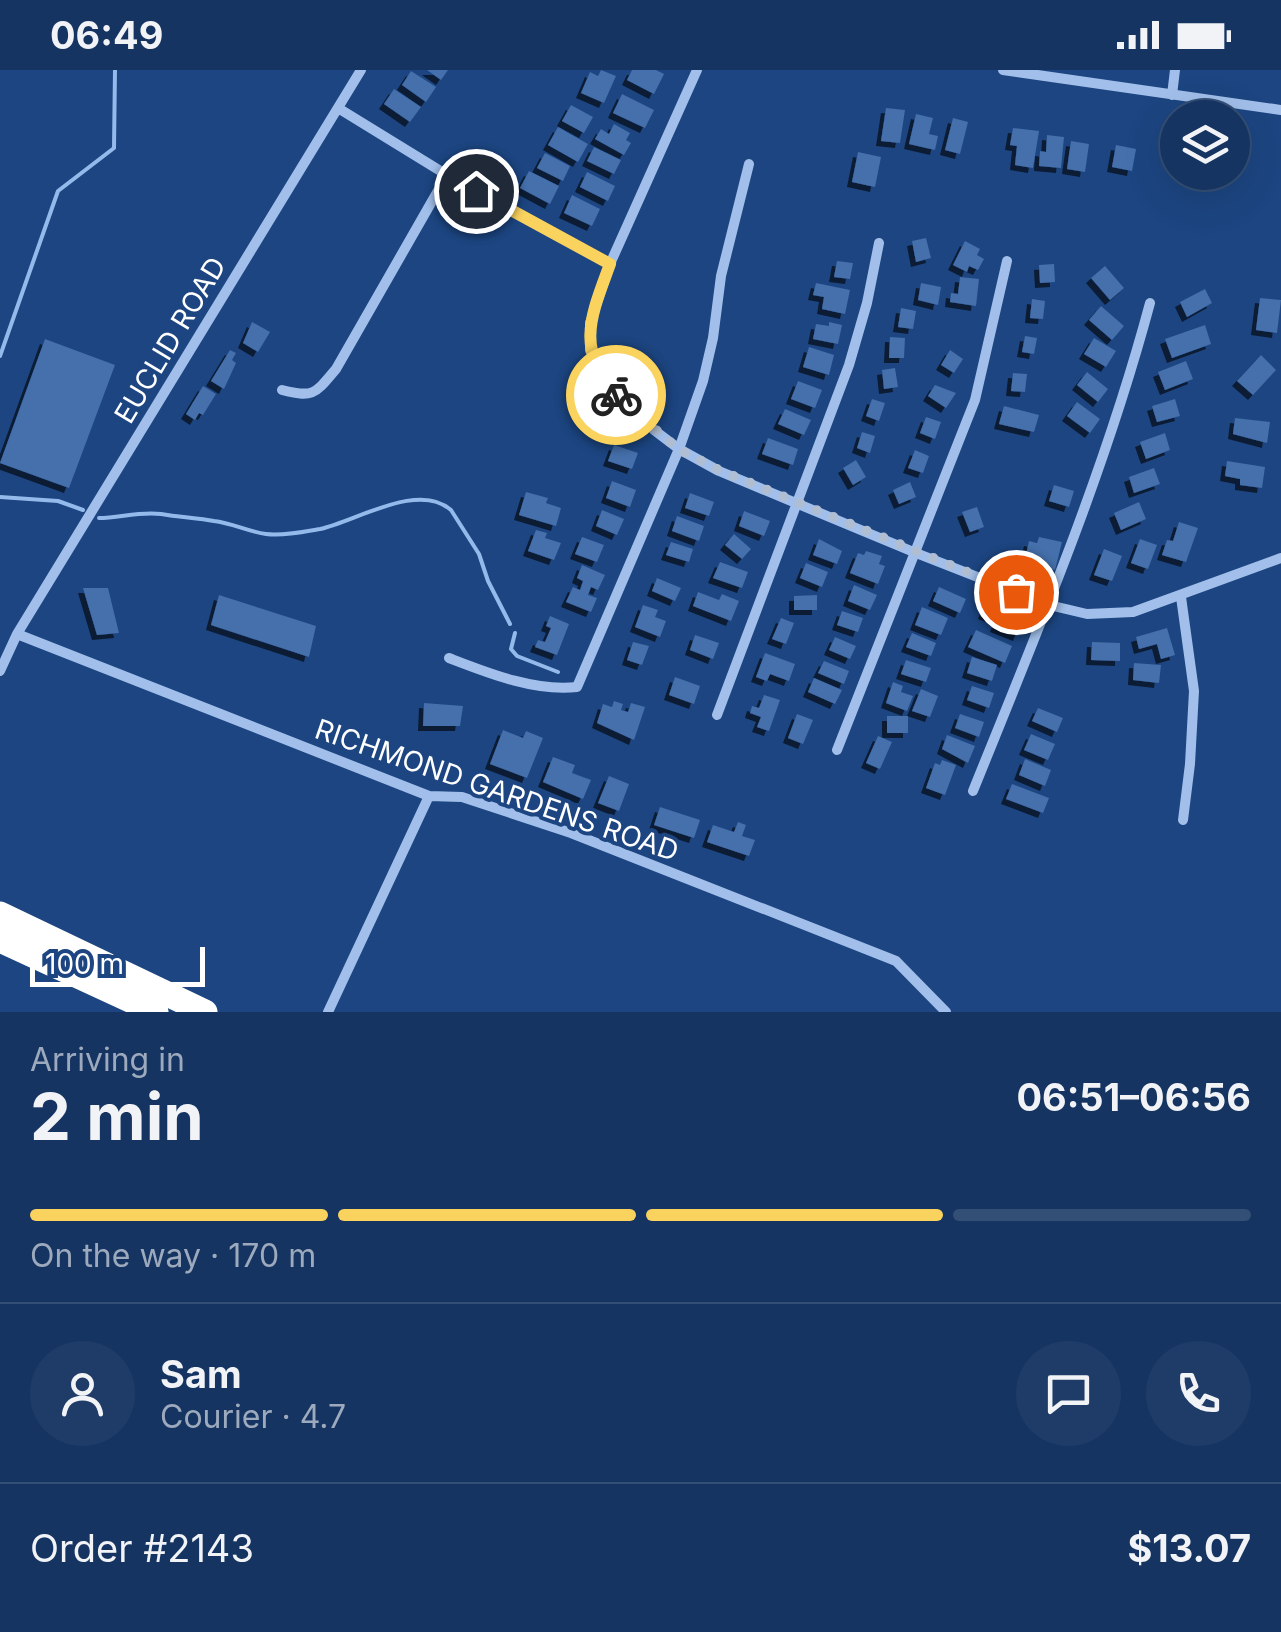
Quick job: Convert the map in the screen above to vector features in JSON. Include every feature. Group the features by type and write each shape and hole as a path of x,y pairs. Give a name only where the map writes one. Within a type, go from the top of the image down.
{"highway":[{"path":"0,914 205,1012"},
{"path":"0,940 156,1012"}],"street":[{"name":"EUCLID ROAD","path":"0,671 18,634 361,70"},
{"path":"697,70 610,264 590,323 593,360 621,400 678,449 916,554 1049,605 1087,614 1121,614 1281,558"},
{"path":"1004,70 1281,110"},
{"path":"1172,95 1175,70"},
{"path":"338,108 447,175 610,264"},
{"path":"449,658 540,685 558,689 577,687 703,381 721,276 749,164"},
{"path":"282,390 309,395 336,369 447,175"},
{"path":"717,714 849,365 880,243"},
{"path":"837,750 975,400 1007,261"},
{"path":"973,791 1049,605 1117,420 1150,303"},
{"path":"1181,596 1194,691 1183,820"},
{"name":"RICHMOND GARDENS ROAD","path":"18,634 429,796 462,796 571,833 896,961 910,971 941,1011"},
{"path":"328,1012 429,796"}],"building":[{"path":"427,70 448,70 441,80"},
{"path":"601,70 616,76 604,103 581,93 590,72 598,76"},
{"path":"632,70 664,74 654,94 627,80"},
{"path":"411,71 436,87 426,102 402,85"},
{"path":"394,89 421,107 410,122 384,104"},
{"path":"622,94 654,110 645,128 613,113"},
{"path":"571,105 593,117 584,133 562,121"},
{"path":"886,108 905,110 900,143 881,141"},
{"path":"916,114 933,118 929,134 938,136 935,150 909,144"},
{"path":"953,118 968,122 960,154 945,150"},
{"path":"614,124 630,133 626,140 631,143 624,155 595,139 601,129 609,134"},
{"path":"558,127 588,144 578,162 548,145"},
{"path":"1013,128 1039,131 1033,168 1015,165 1017,146 1010,145"},
{"path":"1047,135 1064,137 1061,168 1039,166 1040,151 1046,152"},
{"path":"1071,141 1089,144 1085,172 1067,169"},
{"path":"1116,145 1136,149 1132,171 1112,167"},
{"path":"594,147 621,160 614,174 587,161"},
{"path":"858,152 881,157 875,187 852,182"},
{"path":"545,153 570,166 563,181 537,168"},
{"path":"529,171 559,186 550,204 520,188"},
{"path":"587,172 615,186 608,201 580,187"},
{"path":"572,195 600,209 592,226 564,213"},
{"path":"926,238 931,258 916,262 912,241"},
{"path":"965,241 980,249 977,255 984,259 978,270 969,266 967,272 953,265"},
{"path":"837,261 853,263 850,279 834,277"},
{"path":"1054,264 1055,282 1040,283 1039,265"},
{"path":"1105,266 1124,288 1110,300 1091,278"},
{"path":"960,277 979,279 976,306 950,302 951,293 958,294"},
{"path":"816,283 850,290 845,314 822,309 824,297 813,295"},
{"path":"921,283 941,287 938,305 918,300"},
{"path":"1205,289 1212,303 1187,317 1180,302"},
{"path":"1260,298 1281,300 1277,333 1256,330"},
{"path":"1032,299 1045,301 1043,319 1030,318"},
{"path":"1101,306 1124,326 1112,340 1089,320"},
{"path":"901,308 916,311 913,329 898,327"},
{"path":"252,322 270,332 258,352 243,343"},
{"path":"829,322 842,325 838,344 813,339 816,324 829,326"},
{"path":"1205,325 1211,344 1172,358 1165,339"},
{"path":"1025,336 1037,338 1034,354 1022,352"},
{"path":"890,337 905,338 904,358 889,358"},
{"path":"1094,338 1116,351 1106,367 1084,354"},
{"path":"45,339 115,365 69,488 0,463"},
{"path":"809,347 834,355 829,375 803,367"},
{"path":"230,350 236,353 232,360 236,363 224,389 211,381"},
{"path":"950,350 963,359 954,373 941,365"},
{"path":"1261,355 1276,370 1253,395 1237,381"},
{"path":"1186,361 1193,379 1165,390 1158,372"},
{"path":"895,368 898,387 884,389 882,370"},
{"path":"1087,372 1108,389 1098,402 1077,385"},
{"path":"1013,373 1027,374 1025,392 1011,391"},
{"path":"798,381 822,390 815,408 791,399"},
{"path":"935,385 956,393 946,408 928,396"},
{"path":"203,386 216,394 203,415 199,413 195,420 186,414"},
{"path":"872,399 885,403 879,421 866,416"},
{"path":"1175,399 1180,416 1157,422 1152,406"},
{"path":"1077,402 1100,419 1090,433 1067,416"},
{"path":"1004,406 1039,415 1034,432 999,424"},
{"path":"785,409 811,420 804,435 778,424"},
{"path":"926,417 941,422 935,439 920,433"},
{"path":"1235,418 1270,422 1267,443 1233,434"},
{"path":"862,432 875,436 870,453 857,448"},
{"path":"1165,433 1170,450 1146,459 1140,442"},
{"path":"768,438 798,449 793,465 762,454"},
{"path":"614,445 638,453 632,469 608,461"},
{"path":"915,450 929,456 923,473 908,468"},
{"path":"856,460 866,477 853,485 843,468"},
{"path":"1227,461 1265,467 1262,488 1240,485 1240,479 1225,476"},
{"path":"1154,468 1160,484 1134,493 1129,477"},
{"path":"612,481 636,490 630,507 606,498"},
{"path":"910,482 916,497 899,504 893,490"},
{"path":"1054,485 1074,491 1069,507 1049,501"},
{"path":"526,492 548,498 546,503 561,508 556,526 519,515"},
{"path":"690,493 714,502 709,516 685,508"},
{"path":"1139,502 1146,519 1121,530 1114,513"},
{"path":"977,507 984,527 970,532 962,512"},
{"path":"602,510 624,519 617,535 596,526"},
{"path":"744,511 770,521 764,536 739,526"},
{"path":"677,516 704,526 699,541 672,531"},
{"path":"1179,522 1198,528 1186,562 1162,555 1167,540 1173,541"},
{"path":"536,530 561,543 554,560 528,551"},
{"path":"734,534 751,549 742,559 725,545"},
{"path":"582,537 604,545 597,562 575,554"},
{"path":"1039,537 1062,542 1055,570 1024,563 1029,541 1037,543"},
{"path":"819,539 842,551 837,564 813,555"},
{"path":"1140,539 1157,545 1148,569 1131,563"},
{"path":"671,542 693,549 689,562 666,555"},
{"path":"1104,549 1122,556 1112,581 1094,575"},
{"path":"866,551 882,556 879,564 885,566 878,584 850,573 858,553 864,555"},
{"path":"720,562 748,572 742,588 713,578"},
{"path":"806,563 828,572 822,587 800,578"},
{"path":"582,565 605,575 598,590 591,587 588,595 597,598 591,612 566,602 573,587 580,590 583,581 577,578"},
{"path":"657,578 681,588 675,601 652,591"},
{"path":"854,585 877,595 870,610 848,601"},
{"path":"939,587 966,599 960,613 933,601"},
{"path":"83,588 108,588 119,633 97,635"},
{"path":"698,592 719,600 722,594 739,601 731,621 693,606"},
{"path":"219,595 316,626 309,657 211,625"},
{"path":"817,595 817,610 794,610 794,596"},
{"path":"989,599 1026,614 1018,636 995,627 998,620 983,614"},
{"path":"643,605 658,610 655,617 666,621 660,637 635,627"},
{"path":"922,607 948,618 941,635 915,625"},
{"path":"842,611 863,618 858,632 837,625"},
{"path":"550,616 569,624 557,655 535,647 538,640 545,642 551,628 546,626"},
{"path":"781,618 794,623 786,644 772,639"},
{"path":"1167,628 1175,655 1161,659 1157,644 1139,649 1136,637"},
{"path":"976,630 1012,646 1005,663 968,647"},
{"path":"912,633 936,643 931,656 906,647"},
{"path":"695,635 719,643 713,659 690,650"},
{"path":"835,637 856,646 850,659 829,650"},
{"path":"633,642 649,646 642,665 627,660"},
{"path":"1092,642 1120,643 1120,661 1091,660"},
{"path":"765,653 795,664 789,681 770,674 767,681 756,677"},
{"path":"972,657 997,665 992,681 967,673"},
{"path":"906,660 931,668 926,682 901,674"},
{"path":"824,661 849,671 844,684 818,673"},
{"path":"1134,663 1161,665 1159,683 1133,680"},
{"path":"675,677 700,686 694,704 669,695"},
{"path":"814,678 842,690 835,704 808,692"},
{"path":"893,682 903,686 901,692 913,696 907,711 886,703"},
{"path":"972,686 994,693 989,708 967,700"},
{"path":"921,689 938,696 930,717 912,711"},
{"path":"764,695 780,700 769,731 757,727 761,717 750,713 752,706 759,708"},
{"path":"614,701 623,704 621,710 628,712 631,703 645,707 634,740 597,723 603,704 612,707"},
{"path":"424,703 463,706 460,726 423,726"},
{"path":"1038,708 1063,718 1057,732 1032,721"},
{"path":"797,714 813,720 803,744 788,738"},
{"path":"960,714 984,722 979,737 955,728"},
{"path":"887,716 908,716 908,733 887,733"},
{"path":"503,730 523,738 526,731 543,738 527,778 490,764"},
{"path":"1031,734 1055,744 1048,760 1024,750"},
{"path":"947,735 975,746 968,763 942,749"},
{"path":"878,736 892,742 880,769 866,763"},
{"path":"553,757 575,765 572,773 591,780 583,799 543,782"},
{"path":"1025,759 1051,770 1045,786 1019,775"},
{"path":"942,760 956,765 945,795 926,788 935,763 940,765"},
{"path":"609,776 629,784 619,811 598,803"},
{"path":"1012,784 1049,798 1043,813 1006,799"},
{"path":"660,807 700,820 694,838 654,825"},
{"path":"738,822 746,825 742,836 755,840 749,856 707,842 713,825 734,832"}],"waterway":[{"path":"0,356 58,191 114,148 115,70"},
{"path":"0,497 58,501 83,510"},
{"path":"99,518 161,514 279,534 320,529 405,501 438,502 451,510 479,554 510,624"},
{"path":"515,633 511,649 517,656 558,672"}],"way so far":[{"path":"616,395 678,449 719,470 1016,592"}],"route":[{"path":"476,191 610,264 588,337 593,360 616,395"}]}
